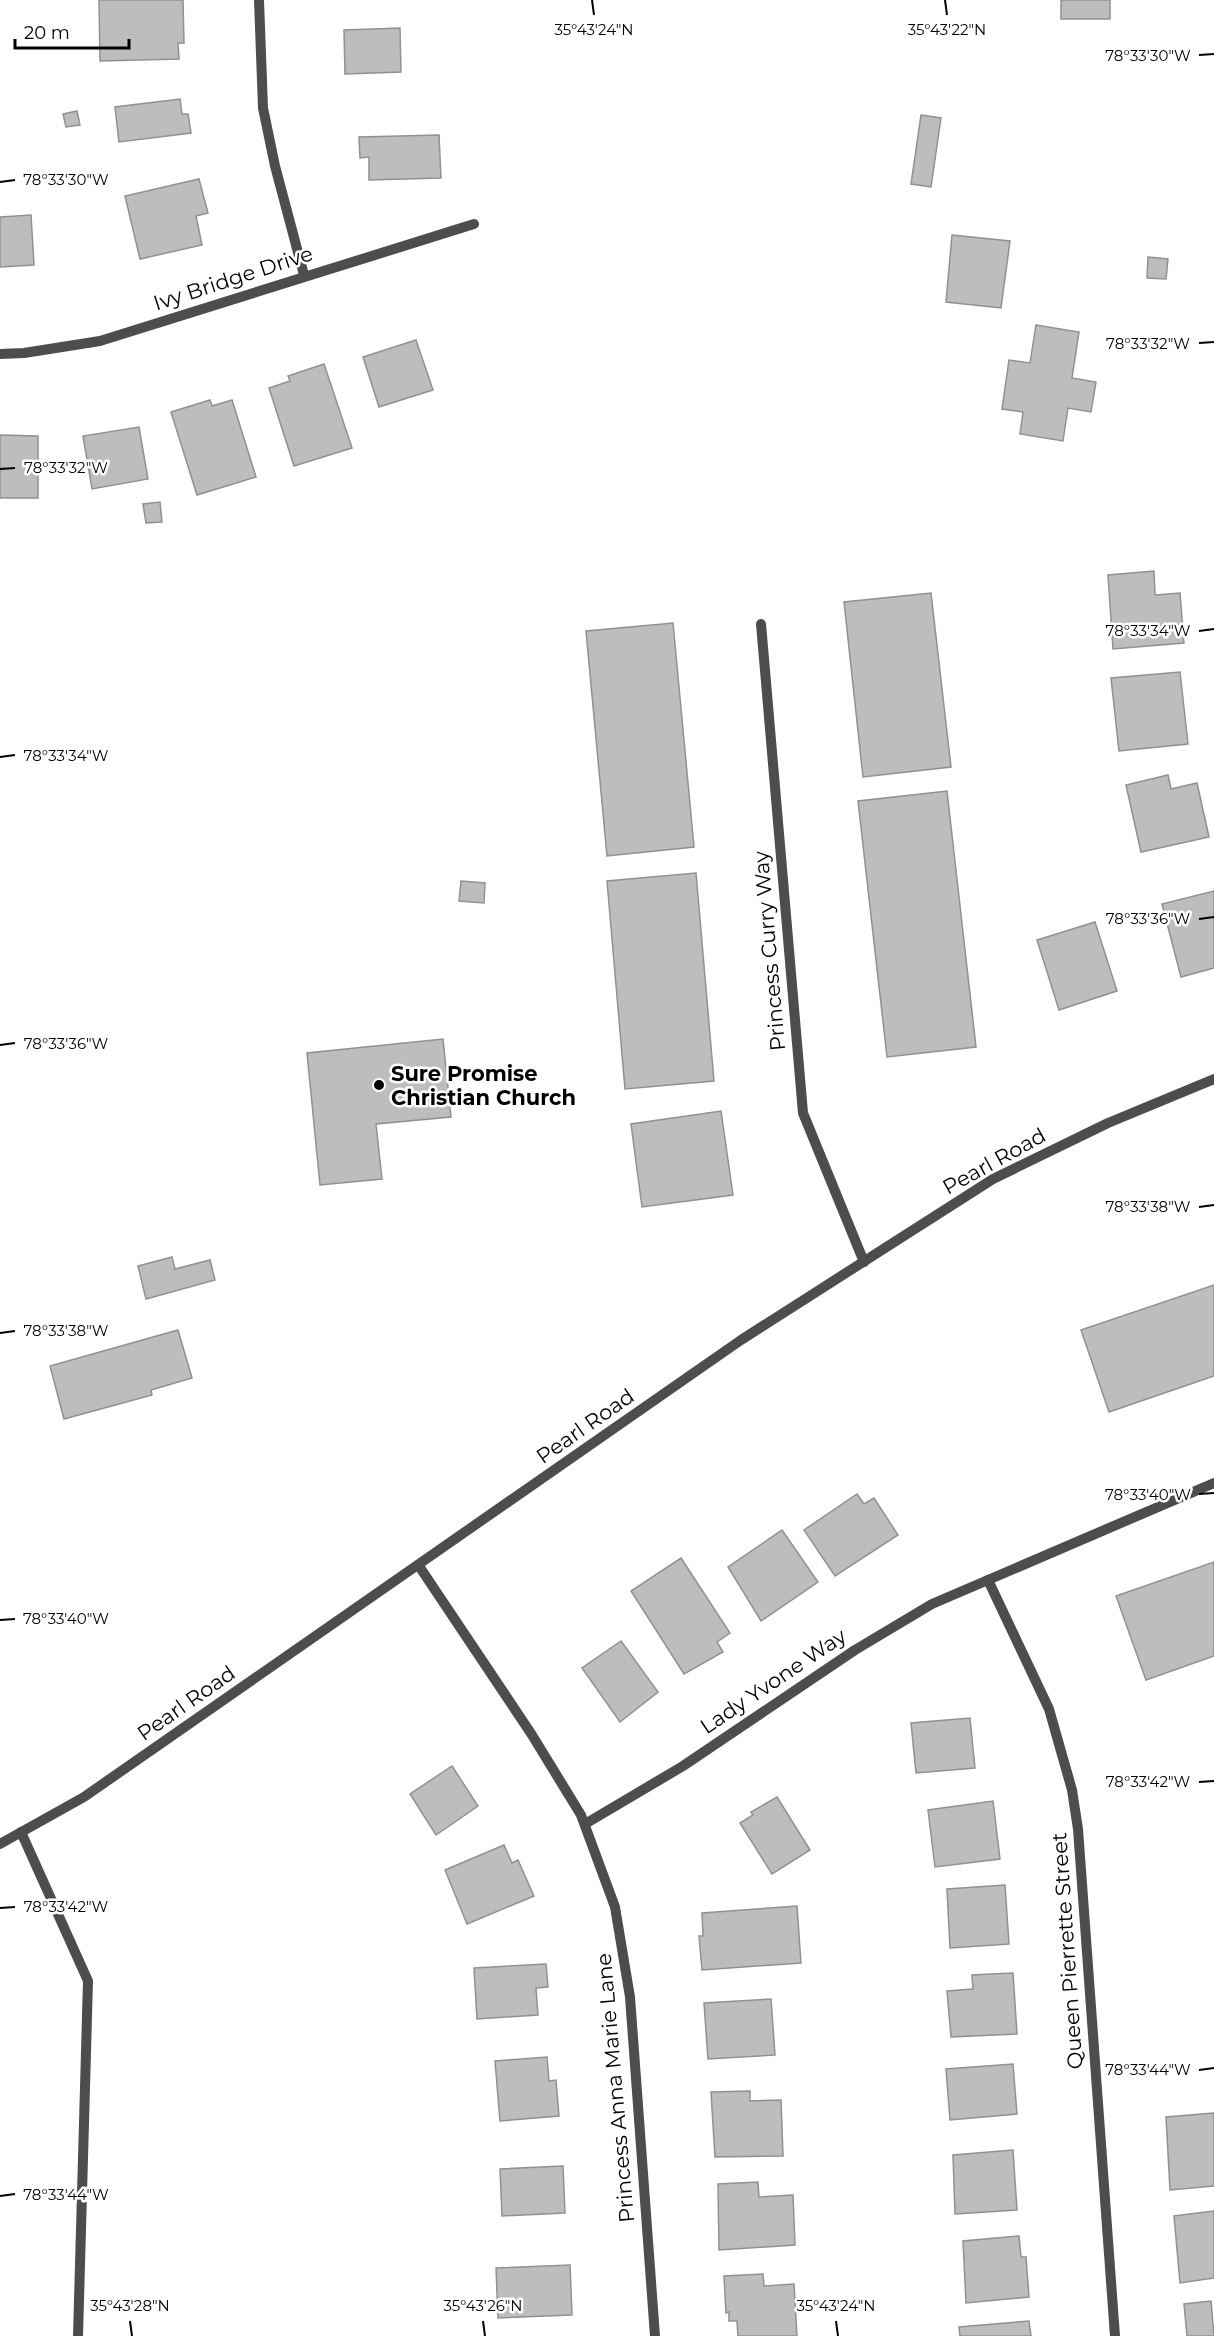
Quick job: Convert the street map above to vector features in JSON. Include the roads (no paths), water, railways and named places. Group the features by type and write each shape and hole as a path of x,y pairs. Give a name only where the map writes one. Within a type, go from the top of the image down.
{"street":[{"path":"259,0 263,108 275,166 304,275"},
{"name":"Ivy Bridge Drive","path":"0,354 24,353 100,341 304,275 474,224"},
{"name":"Princess Curry Way","path":"761,624 803,1113 864,1262"},
{"name":"Pearl Road","path":"0,1844 84,1797 741,1340 993,1179 1108,1123 1214,1080"},
{"name":"Lady Yvone Way","path":"585,1824 683,1766 855,1650 932,1604 1214,1483"},
{"name":"Princess Anna Marie Lane","path":"419,1566 532,1735 585,1824 615,1907 625,1959 655,2336"},
{"name":"Queen Pierrette Street","path":"988,1580 1049,1709 1072,1790 1078,1829 1115,2336"},
{"path":"21,1832 88,1982 78,2336"}],"place":[{"name":"Sure Promise Christian Church","path":"379,1085"}]}
